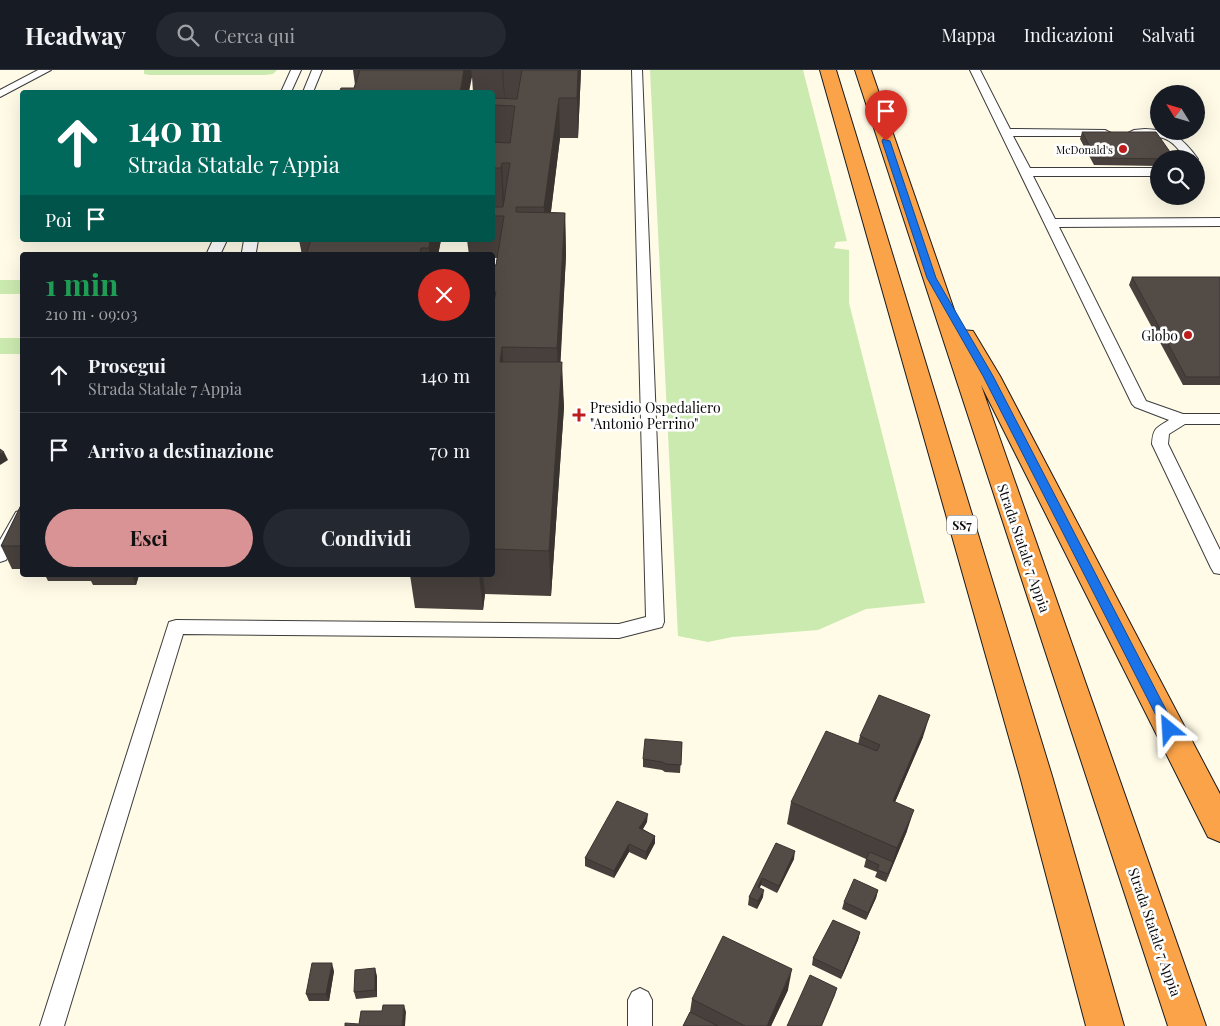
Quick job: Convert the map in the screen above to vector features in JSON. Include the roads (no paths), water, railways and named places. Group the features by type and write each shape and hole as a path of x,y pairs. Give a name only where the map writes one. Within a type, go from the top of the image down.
{"highway":[{"name":"SS7","path":"828,70 1036,776 1091,981 1105,1026"},
{"name":"Strada Statale 7 Appia","path":"863,70 932,278 1188,1026"},
{"path":"932,278 988,376 1220,827"}],"lane":[{"path":"0,94 46,70"},
{"path":"287,90 296,70"},
{"path":"309,90 317,70"},
{"path":"52,1026 176,627 619,631 655,622 637,70"},
{"path":"975,70 1140,404 1182,419 1220,419"},
{"path":"1006,132 1152,133 1172,136 1179,140 1186,150"},
{"path":"1025,172 1150,172"},
{"path":"1050,222 1220,222"},
{"path":"1182,419 1161,432 1160,444 1220,568"},
{"path":"0,556 20,520"},
{"path":"640,1000 640,1026"}],"place":[{"name":"McDonald's","path":"1123,149"},
{"name":"Globo","path":"1188,335"},
{"name":"Presidio Ospedaliero \"Antonio Perrino\"","path":"579,415"}]}
